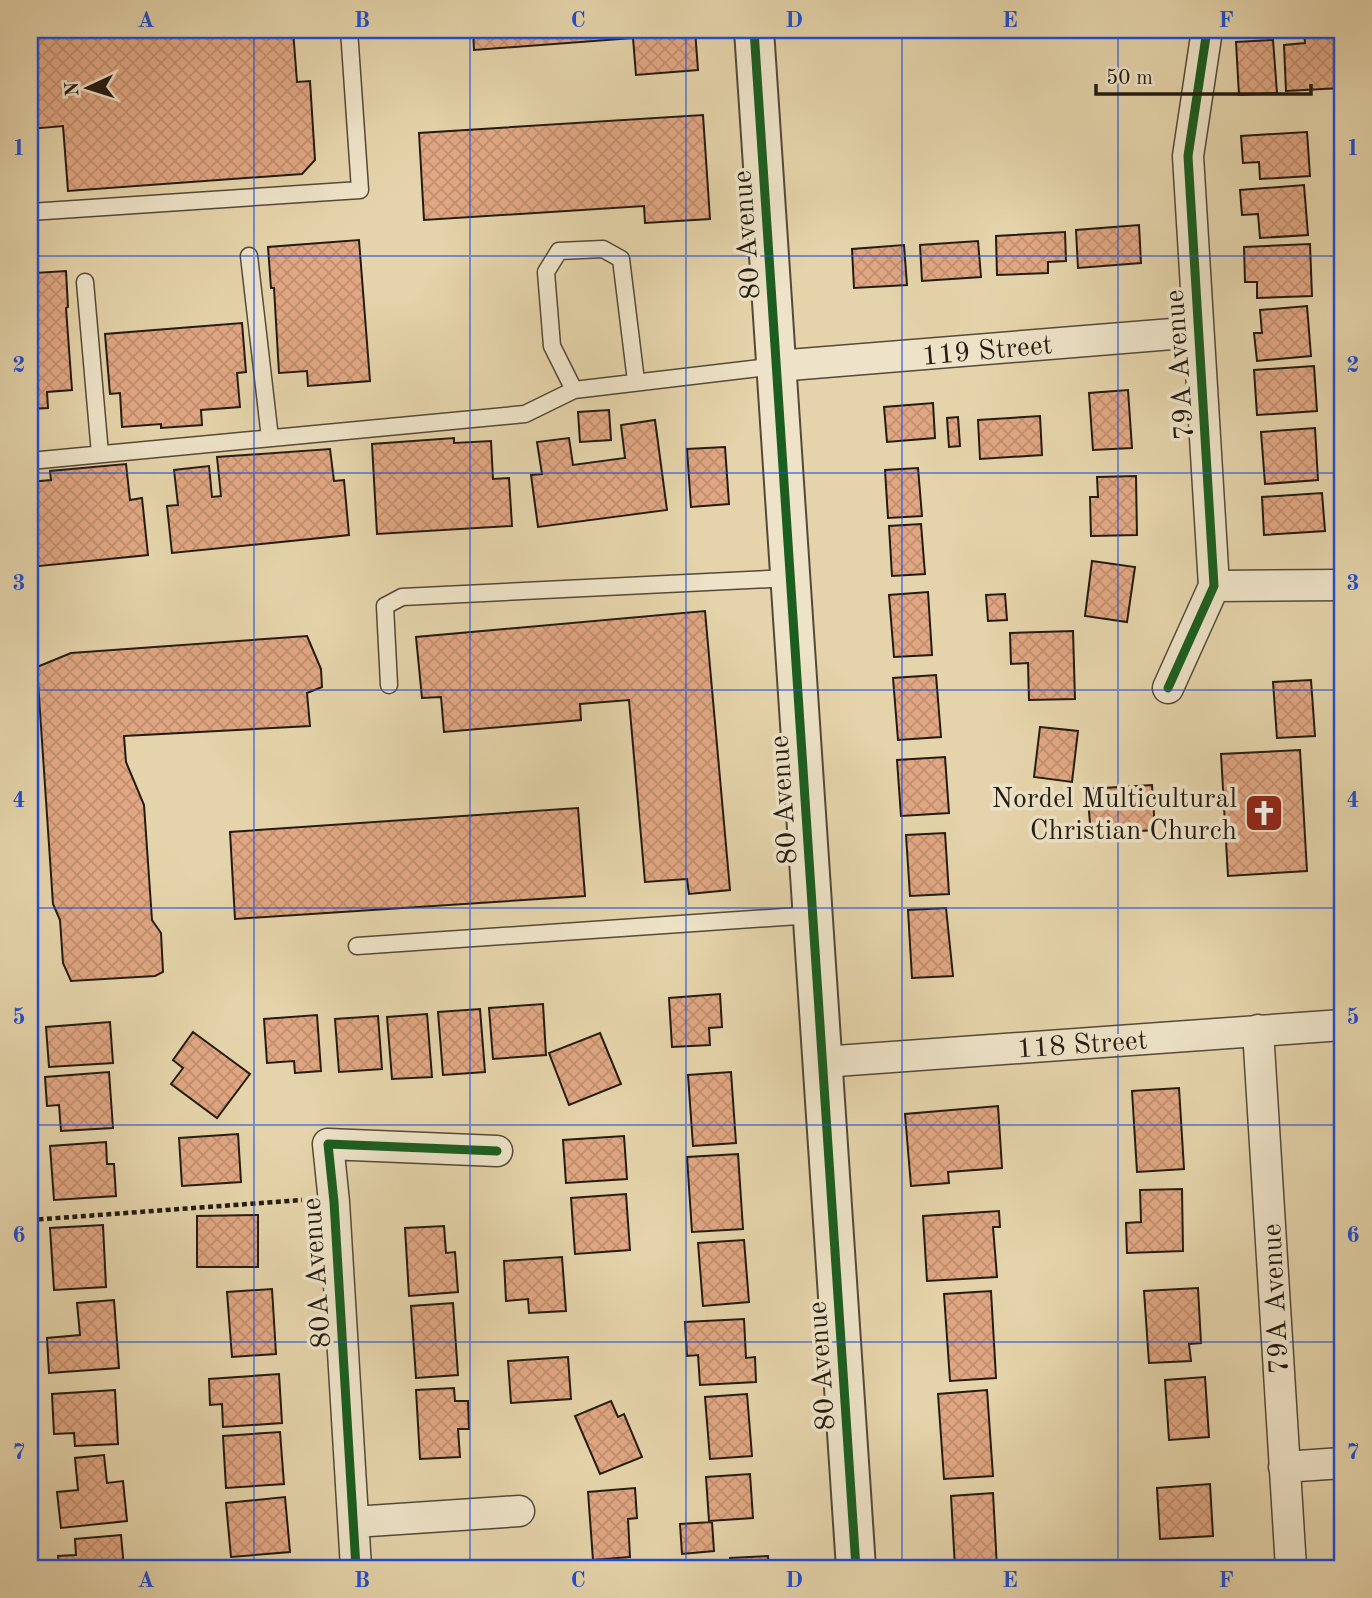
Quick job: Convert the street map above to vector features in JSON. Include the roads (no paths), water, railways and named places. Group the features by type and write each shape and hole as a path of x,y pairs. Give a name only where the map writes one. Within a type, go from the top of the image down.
{"street":[{"name":"80 Avenue","path":"754,30 856,1568"},
{"name":"79A Avenue","path":"1168,688 1214,586 1188,156 1208,30"},
{"name":"119 Street","path":"776,366 1197,332"},
{"path":"1214,586 1342,585"},
{"name":"118 Street","path":"822,1062 1342,1025"},
{"name":"79A Avenue","path":"1258,1031 1291,1568"},
{"name":"80A Avenue","path":"356,1568 334,1202 328,1144 496,1151"},
{"path":"1284,1467 1342,1463"},
{"path":"354,1522 519,1511"}],"lane":[{"path":"30,212 360,190 349,30"},
{"path":"574,390 552,346 546,272 559,251 603,249 621,259 636,381"},
{"path":"249,256 270,438"},
{"path":"85,282 100,454"},
{"path":"30,461 525,414 574,390 776,366"},
{"path":"389,685 384,606 402,597 790,578"},
{"path":"357,946 813,915"}],"place":[{"name":"Nordel Multicultural Christian Church","path":"1264,813"}]}
